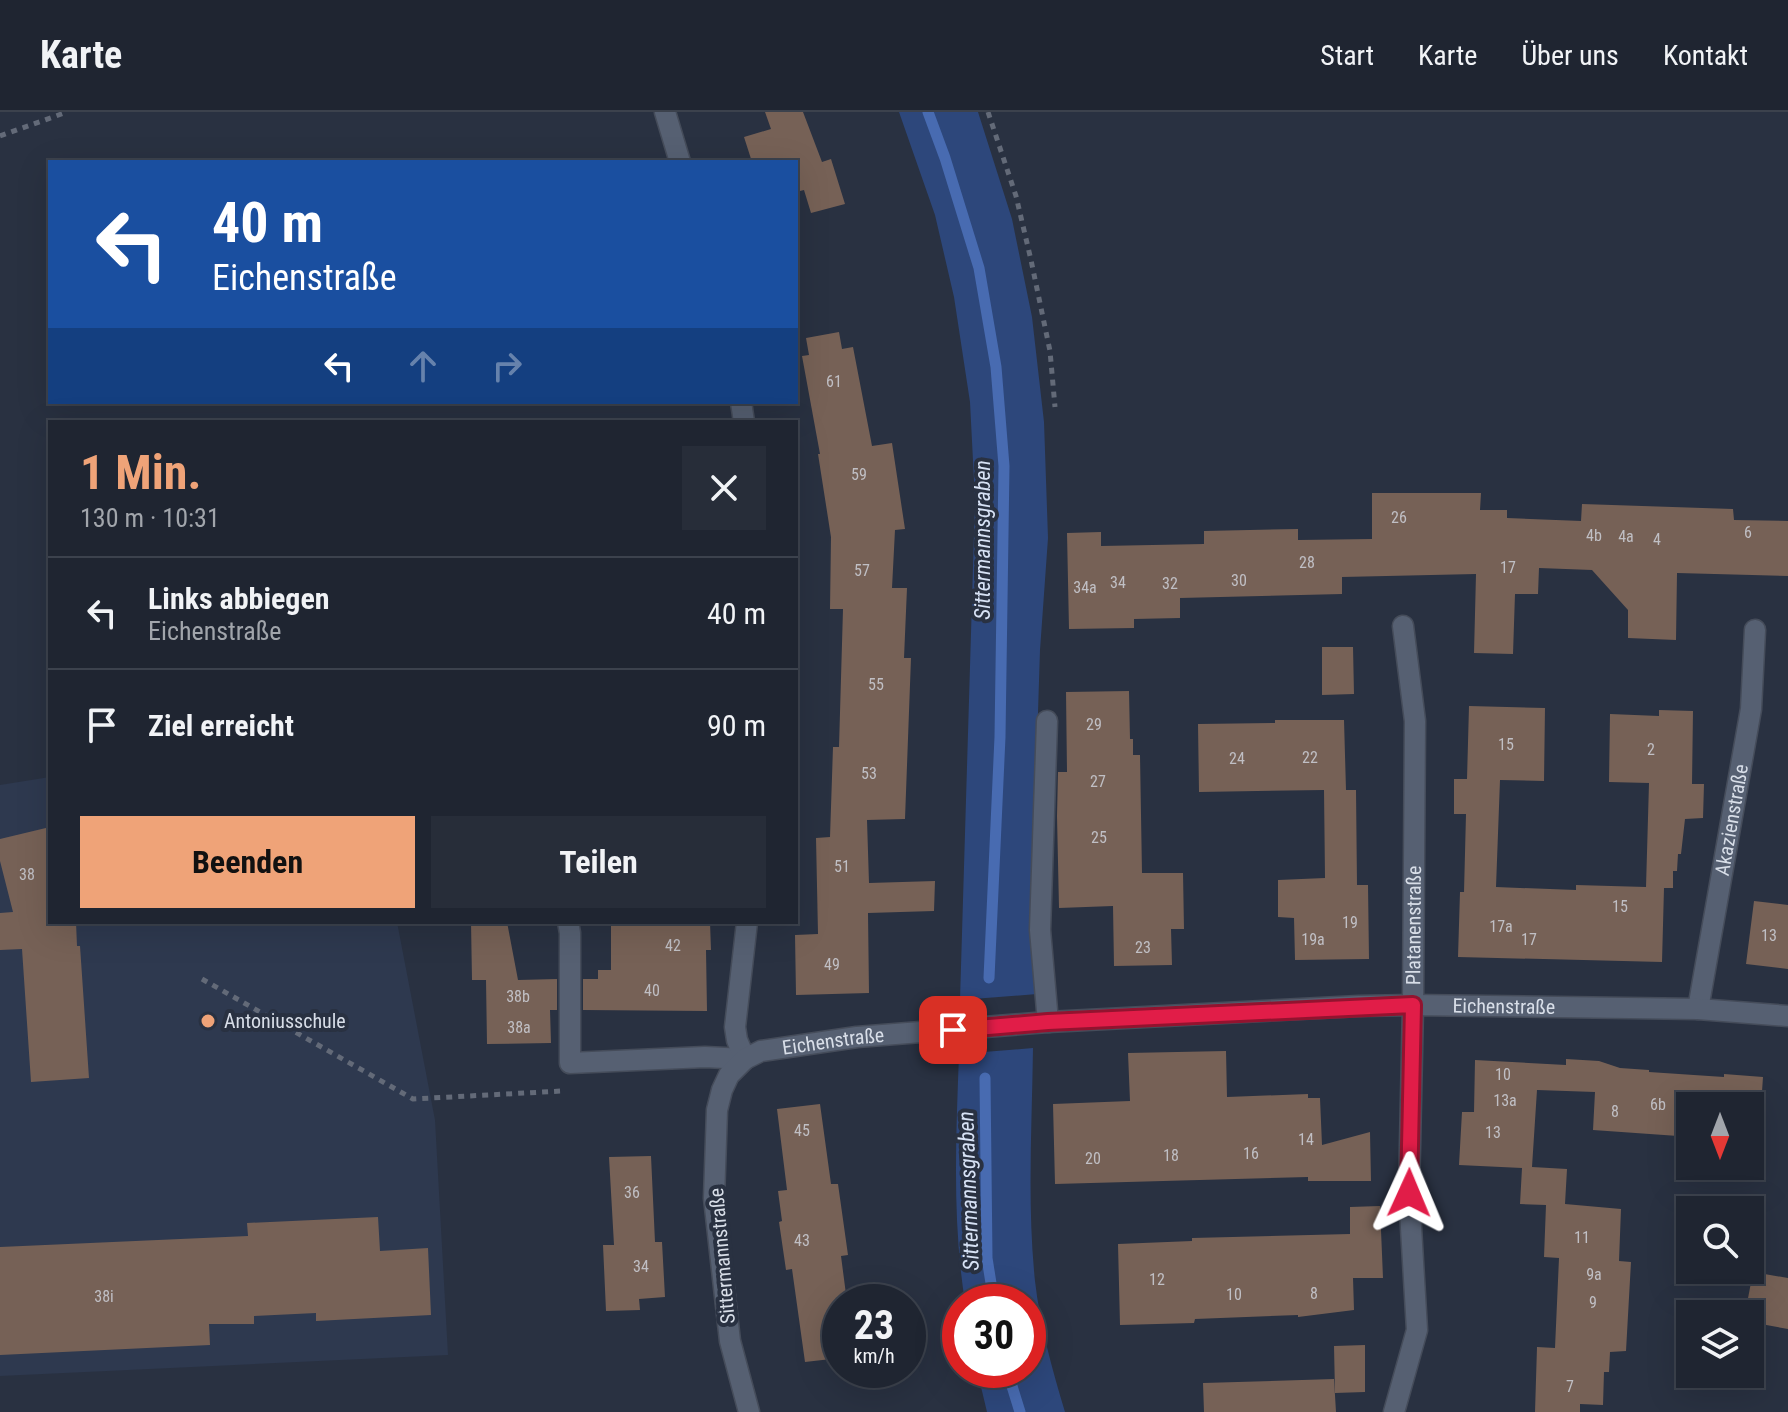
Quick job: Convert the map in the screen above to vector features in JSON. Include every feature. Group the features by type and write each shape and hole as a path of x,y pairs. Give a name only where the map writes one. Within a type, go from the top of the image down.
{"street":[{"path":"665,112 679,160"},
{"name":"Platanenstraße","path":"1394,1412 1417,1330 1409,1193 1415,721 1403,626"},
{"name":"Akazienstraße","path":"1698,1009 1751,709 1755,630"},
{"path":"1047,721 1040,930 1048,1022"},
{"path":"568,924 570,1063 705,1057 745,1059 735,1027 747,924"},
{"name":"Eichenstraße","path":"745,1059 761,1051 857,1037 1048,1022 1413,1005 1698,1009 1788,1016"},
{"name":"Sittermannstraße","path":"745,1059 729,1075 717,1110 714,1198 730,1341 749,1412"}],"path":[{"path":"0,136 67,112"},
{"path":"988,112 1016,196 1031,260 1050,351 1055,407"},
{"path":"202,979 413,1099 568,1090"}],"shaded area":[{"path":"899,112 978,112 1012,219 1032,317 1044,422 1048,538 1040,650 1031,930 1037,994 960,1000 975,500 970,402 954,297 935,215"},
{"name":"Antoniusschule","path":"48,777 48,924 397,924 435,1120 448,1355 0,1376 0,785"},
{"path":"1033,1048 1031,1194 1035,1284 963,1284 956,1147 959,1054"},
{"path":"1046,1342 1065,1412 987,1412 981,1388 1046,1388"}],"building":[{"path":"765,112 803,112 822,162 831,159 845,204 811,213 804,190 798,192 798,160 751,160 744,137 771,129"},
{"path":"839,332 842,349 853,347 872,446 892,443 905,529 895,530 892,588 907,588 904,658 911,658 905,819 867,820 869,883 935,881 934,911 868,913 869,993 796,995 795,935 818,934 816,838 830,837 833,747 839,747 843,609 830,609 831,537 802,356 809,355 806,338"},
{"path":"1372,493 1481,493 1480,510 1507,510 1507,518 1581,521 1582,504 1733,509 1734,520 1788,521 1788,576 1677,573 1676,640 1628,638 1628,610 1592,570 1539,568 1538,594 1515,594 1513,654 1474,653 1476,574 1342,577 1342,594 1180,598 1180,618 1134,619 1134,628 1069,629 1067,533 1101,532 1101,546 1204,544 1204,531 1298,529 1298,540 1372,539"},
{"path":"1322,647 1353,647 1354,694 1322,695"},
{"path":"1129,691 1130,739 1133,739 1133,755 1140,755 1142,873 1183,873 1184,929 1171,929 1172,965 1114,966 1113,906 1059,908 1058,772 1067,772 1066,692"},
{"path":"1469,706 1545,708 1544,781 1500,780 1496,887 1576,890 1576,885 1646,887 1649,783 1609,782 1610,714 1659,716 1659,710 1693,711 1692,784 1704,784 1703,818 1685,819 1681,854 1678,854 1677,871 1673,871 1673,888 1664,888 1662,962 1458,957 1466,814 1454,814 1454,779 1467,779"},
{"path":"1275,720 1344,720 1346,790 1356,790 1357,885 1368,885 1369,959 1295,960 1294,918 1278,917 1278,880 1325,878 1324,790 1199,792 1198,724 1275,723"},
{"path":"48,827 48,924 76,924 89,1078 31,1082 22,949 0,950 0,913 13,912 0,861 0,839"},
{"path":"1754,901 1788,905 1788,969 1746,964"},
{"path":"471,924 507,924 518,980 557,979 557,1010 550,1010 551,1043 487,1044 486,980 472,980"},
{"path":"611,924 710,924 711,950 706,950 707,1011 583,1010 583,979 598,979 598,970 611,970"},
{"path":"1226,1051 1227,1097 1308,1094 1308,1098 1320,1098 1322,1145 1370,1132 1371,1181 1308,1181 1308,1177 1055,1184 1053,1104 1130,1101 1128,1053"},
{"path":"1566,1059 1599,1061 1649,1072 1763,1077 1762,1092 1676,1092 1676,1136 1593,1130 1595,1092 1537,1090 1532,1167 1567,1169 1565,1204 1621,1209 1619,1261 1631,1262 1626,1351 1610,1352 1609,1372 1604,1372 1603,1405 1580,1404 1580,1412 1535,1412 1537,1347 1555,1348 1559,1258 1544,1257 1546,1205 1520,1204 1522,1168 1459,1165 1462,1112 1474,1112 1475,1060 1566,1065"},
{"path":"820,1104 831,1184 838,1184 848,1255 841,1256 845,1284 822,1284 822,1360 805,1362 792,1269 786,1270 778,1191 787,1190 777,1109"},
{"path":"651,1156 655,1242 662,1242 665,1297 639,1299 640,1310 606,1311 603,1245 614,1245 609,1157"},
{"path":"1380,1206 1383,1278 1353,1278 1354,1310 1298,1317 1195,1319 1194,1323 1120,1325 1118,1244 1192,1241 1192,1238 1350,1234 1350,1207"},
{"path":"378,1217 380,1251 428,1248 431,1315 316,1321 316,1313 254,1316 254,1324 209,1324 210,1345 0,1355 0,1247 248,1236 247,1223"},
{"path":"1764,1274 1788,1278 1788,1329 1764,1325 1764,1300 1748,1300 1751,1284 1764,1284"},
{"path":"1365,1345 1365,1392 1335,1393 1334,1346"},
{"path":"1334,1379 1336,1412 1204,1412 1203,1383"}],"waterway":[{"name":"Sittermannsgraben","path":"928,112 979,268 996,367 1004,466 1000,737 989,978"},
{"name":"Sittermannsgraben","path":"985,1078 987,1258 991,1284"},
{"name":"Sittermannsgraben","path":"1013,1388 1020,1412"}],"place":[{"name":"Antoniusschule","path":"208,1021"}],"route":[{"path":"953,1030 1048,1022 1413,1005 1409,1193"}]}
